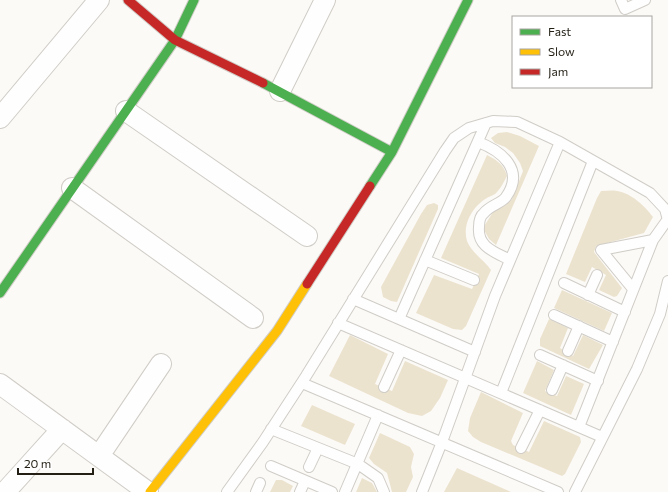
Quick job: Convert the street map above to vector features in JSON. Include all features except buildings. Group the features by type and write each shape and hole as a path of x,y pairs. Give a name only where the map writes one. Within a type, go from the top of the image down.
{"street":[{"path":"0,118 99,0"},
{"path":"128,0 175,40 280,91 392,152"},
{"path":"0,293 175,40 194,0"},
{"path":"280,91 325,0"},
{"path":"0,384 149,492 277,331 392,152 468,0"},
{"path":"126,111 307,236"},
{"path":"72,188 252,318"},
{"path":"99,456 161,364"},
{"path":"5,492 62,429"}],"lane":[{"path":"621,0 625,9 645,0"},
{"path":"226,492 302,383 454,138 469,128 493,121 517,122 560,142 650,193 665,209 668,219 653,240 579,427"},
{"path":"399,319 486,123"},
{"path":"478,142 491,147 511,165 513,180 506,198 493,205 483,213 479,222 478,234 482,243 510,260"},
{"path":"422,492 442,442 495,296 560,142"},
{"path":"501,393 593,161"},
{"path":"633,289 601,250 653,240"},
{"path":"426,260 474,280"},
{"path":"588,295 597,275"},
{"path":"574,492 637,369 660,314 668,281"},
{"path":"564,284 625,312"},
{"path":"353,299 475,352"},
{"path":"554,315 613,342"},
{"path":"338,323 602,437"},
{"path":"568,351 579,326"},
{"path":"384,387 401,350"},
{"path":"540,355 598,381"},
{"path":"552,390 564,366"},
{"path":"302,383 558,492"},
{"path":"521,448 540,410"},
{"path":"345,492 378,415"},
{"path":"271,429 358,464 378,478 384,492"},
{"path":"309,468 318,448"},
{"path":"271,466 332,492"},
{"path":"300,492 305,481"}],"shaded area":[{"path":"507,132 520,136 539,146 496,245 489,239 483,228 493,212 504,206 512,199 523,171 520,163 513,153 505,147 495,143 491,138 498,133"},
{"path":"487,155 500,163 507,176 502,186 496,193 482,201 473,211 467,222 466,235 471,249 491,270 466,326 462,330 453,329 416,313 434,275 472,289 479,274 441,258"},
{"path":"601,191 615,191 627,194 642,204 653,217 644,233 596,246 594,252 622,288 617,296 614,297 599,290 606,275 592,267 585,282 566,274"},
{"path":"434,203 438,205 438,209 397,302 391,301 383,297 381,287 421,214 427,205"},
{"path":"562,290 612,313 604,331 554,308"},
{"path":"549,319 568,328 560,348 573,356 583,335 603,345 589,369 540,346 540,339"},
{"path":"350,335 388,354 375,384 392,391 405,361 448,380 440,398 431,411 422,416 408,413 329,376"},
{"path":"537,361 554,370 545,391 557,396 566,376 584,384 571,415 523,393"},
{"path":"481,392 523,413 511,441 513,445 529,452 544,421 580,437 581,442 565,474 562,476 481,442 473,437 468,431 470,418"},
{"path":"312,405 355,424 345,445 301,426"},
{"path":"380,433 410,447 414,454 411,467 413,477 406,492 392,492 387,473 374,464 369,458"},
{"path":"457,468 511,492 444,492"},
{"path":"362,478 372,483 377,492 356,492"},
{"path":"276,480 282,480 293,486 290,492 270,492"}],"traffic: fast":[{"path":"0,293 175,40 194,0"},
{"path":"370,186 392,152 468,0"},
{"path":"263,83 392,152"}],"traffic: slow":[{"path":"150,492 277,331 307,284"}],"traffic: jam":[{"path":"128,0 175,40 263,83"},
{"path":"307,284 370,186"}]}
